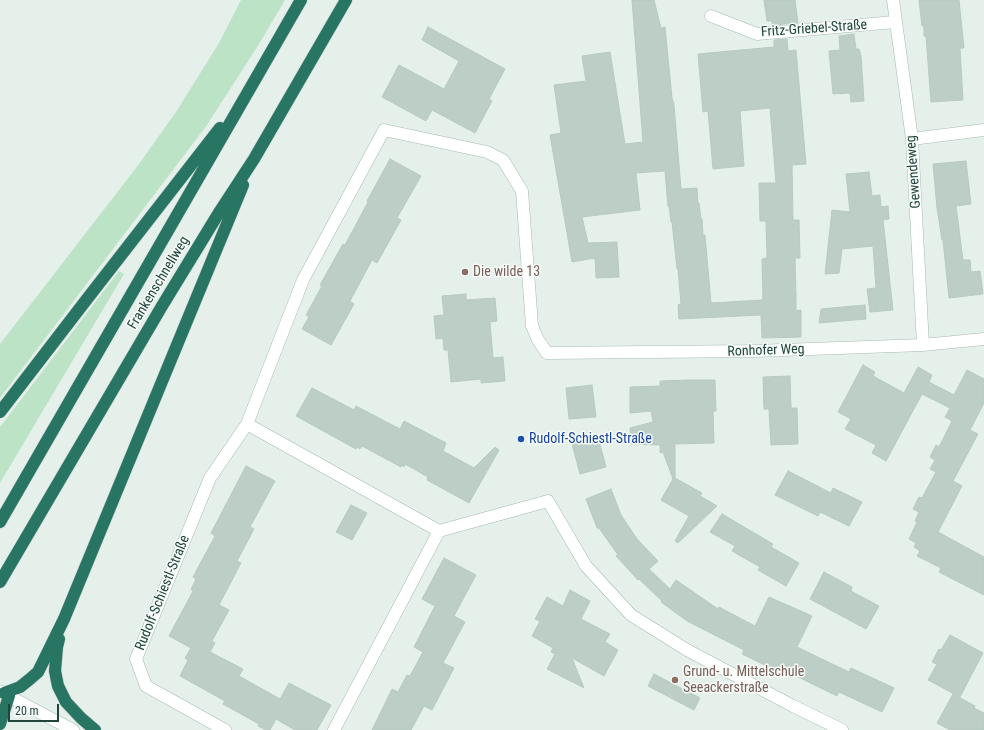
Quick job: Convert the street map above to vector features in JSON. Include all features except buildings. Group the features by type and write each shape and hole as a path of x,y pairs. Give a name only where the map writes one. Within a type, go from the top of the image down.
{"highway":[{"name":"Frankenschnellweg","path":"0,522 301,0"},
{"name":"Frankenschnellweg","path":"0,582 178,279 220,210 254,159 346,0"},
{"path":"0,412 152,214 243,99"},
{"path":"0,724 4,694 20,687 38,672 64,619 254,159"},
{"path":"64,619 57,647 55,671 58,686 66,702 95,730"}],"street":[{"name":"Gewendeweg","path":"892,0 912,139 924,345"},
{"name":"Fritz-Griebel-Straße","path":"711,16 757,34 896,22"},
{"name":"Rudolf-Schiestl-Straße","path":"225,730 146,686 136,659 210,478 247,424 303,280 384,130 487,152 503,160 522,190 532,326 538,340 547,353"},
{"path":"912,139 984,130"},
{"name":"Ronhofer Weg","path":"547,353 710,352 924,345 984,339"},
{"path":"247,424 439,531 548,501 586,566 631,615 687,650 842,730"},
{"path":"334,730 439,531"},
{"path":"4,694 73,730"}],"green space":[{"path":"241,0 285,0 259,44 207,125 0,398 0,344 136,168 176,112 219,43"},
{"path":"119,271 124,274 0,483 0,427"}],"place":[{"name":"Die wilde 13","path":"465,272"},
{"name":"Rudolf-Schiestl-Straße","path":"521,439"},
{"name":"Grund- u. Mittelschule Seeackerstraße","path":"675,680"}]}
